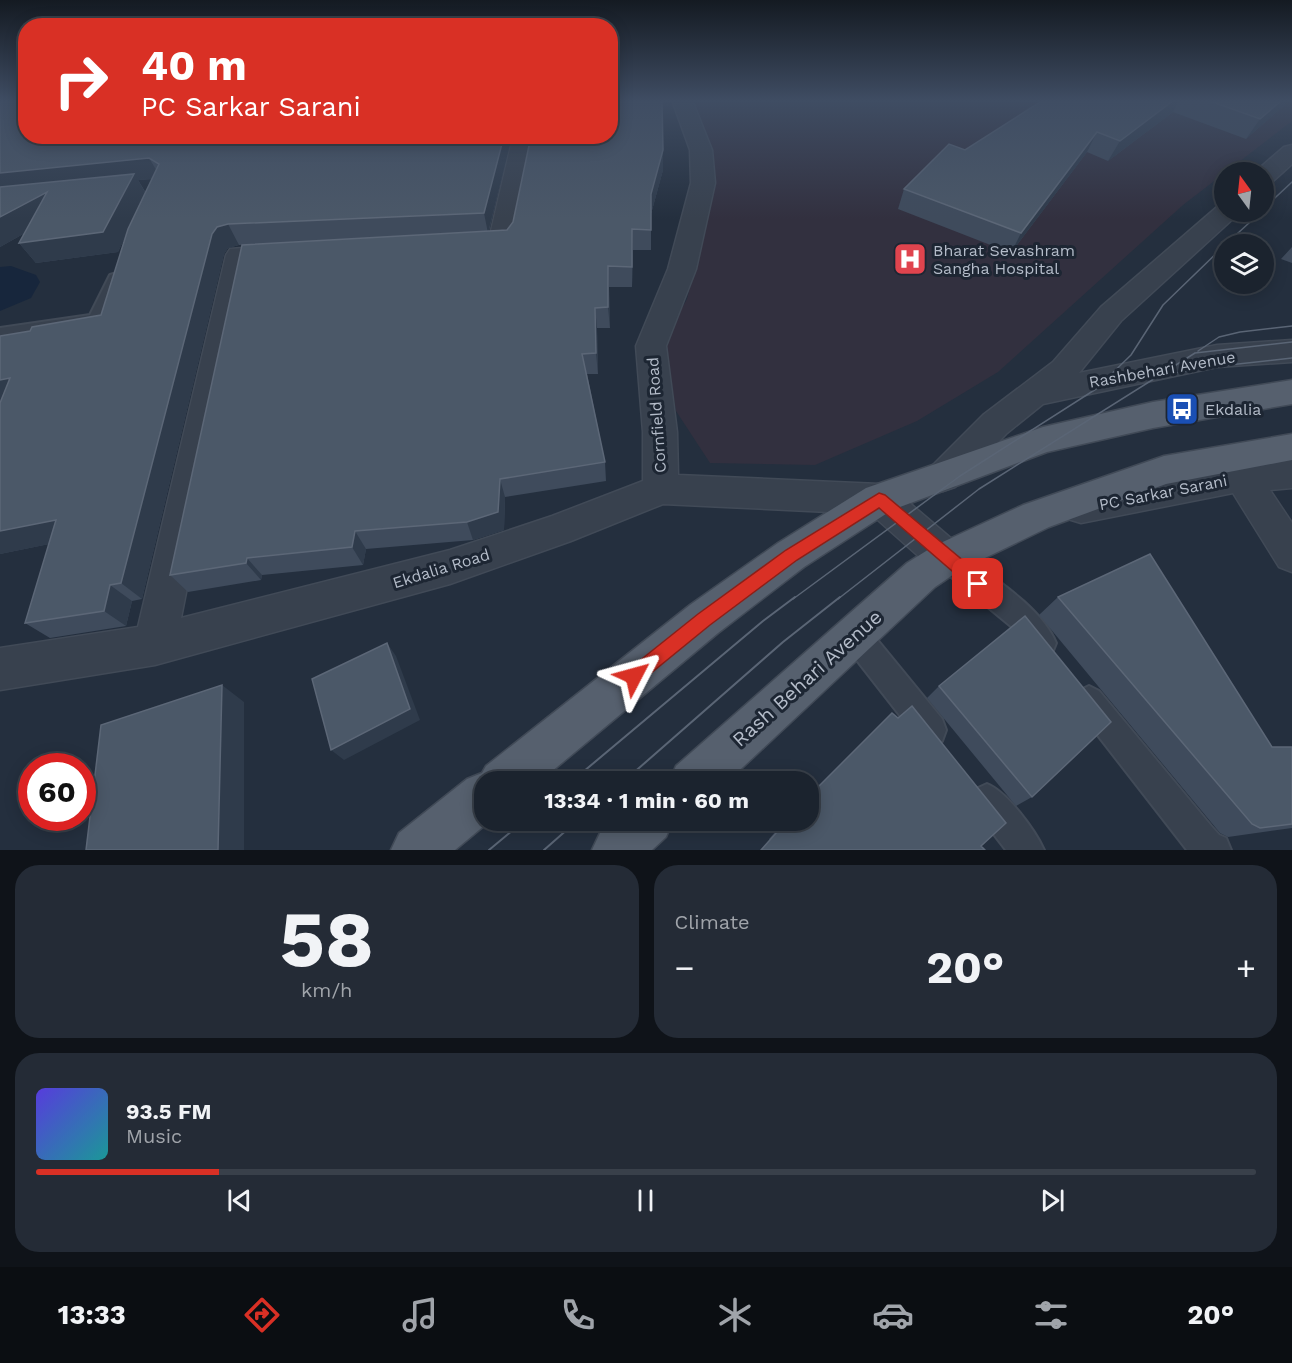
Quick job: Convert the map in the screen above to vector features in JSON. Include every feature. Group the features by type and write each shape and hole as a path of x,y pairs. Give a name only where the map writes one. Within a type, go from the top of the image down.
{"main road":[{"path":"516,771 704,619 791,555 879,500 1043,440 1197,406 1278,393"},
{"path":"1236,467 1292,447"},
{"name":"Rash Behari Avenue","path":"704,771 934,567 1036,516"},
{"path":"416,850 474,803"},
{"path":"617,850 637,831"}],"street":[{"name":"Cornfield Road","path":"660,489 660,432 651,346 682,269 703,183 701,150 697,140"},
{"path":"442,245 501,242 522,144"},
{"path":"1274,168 1292,152"},
{"path":"943,477 995,424 1064,370 1111,314 1215,222"},
{"path":"155,645 239,255 310,252"},
{"name":"Rashbehari Avenue","path":"1033,394 1217,356 1292,351"},
{"path":"1236,467 1292,555"},
{"name":"PC Sarkar Sarani","path":"1036,516 1236,467 1292,474"},
{"name":"Ekdalia Road","path":"0,669 155,645 450,567 558,530 660,489 879,500"},
{"path":"879,500 934,567"}],"lane":[{"path":"0,334 97,321 126,258"},
{"path":"934,567 1022,618 1210,850"},
{"path":"855,635 947,750"},
{"path":"969,777 1027,850"}],"shaded area":[{"name":"Bharat Sevashram Sangha Hospital","path":"707,140 1268,140 1239,162 1214,162 1214,181 1183,205 998,372 917,421 815,465 710,463 676,411 664,341 687,299 706,220 712,153"}],"water":[{"path":"11,266 36,275 40,282 31,298 0,311 0,267"}],"building":[{"path":"0,140 18,140 18,144 502,144 484,213 228,224 217,227 212,234 121,583 110,585 104,611 25,623 56,520 0,531 0,403 10,378 0,380 0,336 30,331 32,327 101,315 128,229 159,164 149,158 0,173"},
{"path":"618,140 663,140 663,150 651,194 651,230 632,229 632,267 608,266 608,307 595,308 596,353 582,354 605,462 500,479 498,512 467,522 355,531 352,547 247,558 246,563 170,575 242,245 507,230 513,222 529,144 618,144"},
{"path":"981,140 1091,140 1021,233 904,189 949,144 965,150"},
{"path":"134,174 103,232 19,243 47,192 0,217 0,187"},
{"path":"1150,554 1272,747 1292,747 1292,824 1260,828 1252,824 1058,597"},
{"path":"1025,616 1111,722 1032,797 939,686"},
{"path":"387,643 410,709 331,750 312,679"},
{"path":"222,685 218,850 86,850 88,831 96,831 96,767 101,725"},
{"path":"912,706 1006,823 981,846 985,850 761,850 776,831 819,831 819,786 892,713 898,718"}],"tram line":[{"path":"1274,199 1292,182"},
{"path":"1237,234 1250,222"},
{"path":"793,599 960,476 1096,389 1131,355 1163,305 1214,256"},
{"path":"1198,351 1219,337 1240,332 1292,326"},
{"path":"838,599 979,489 1195,353 1292,342"},
{"path":"1164,375 1202,368 1292,358"},
{"path":"584,771 763,621 795,597"},
{"path":"636,771 783,642 840,597"},
{"path":"489,850 512,831"},
{"path":"544,850 566,831"}],"place":[{"name":"Bharat Sevashram Sangha Hospital","path":"910,259"},
{"name":"Ekdalia","path":"1182,409"}],"route":[{"path":"634,676 704,619 791,555 879,500 978,584"}]}
